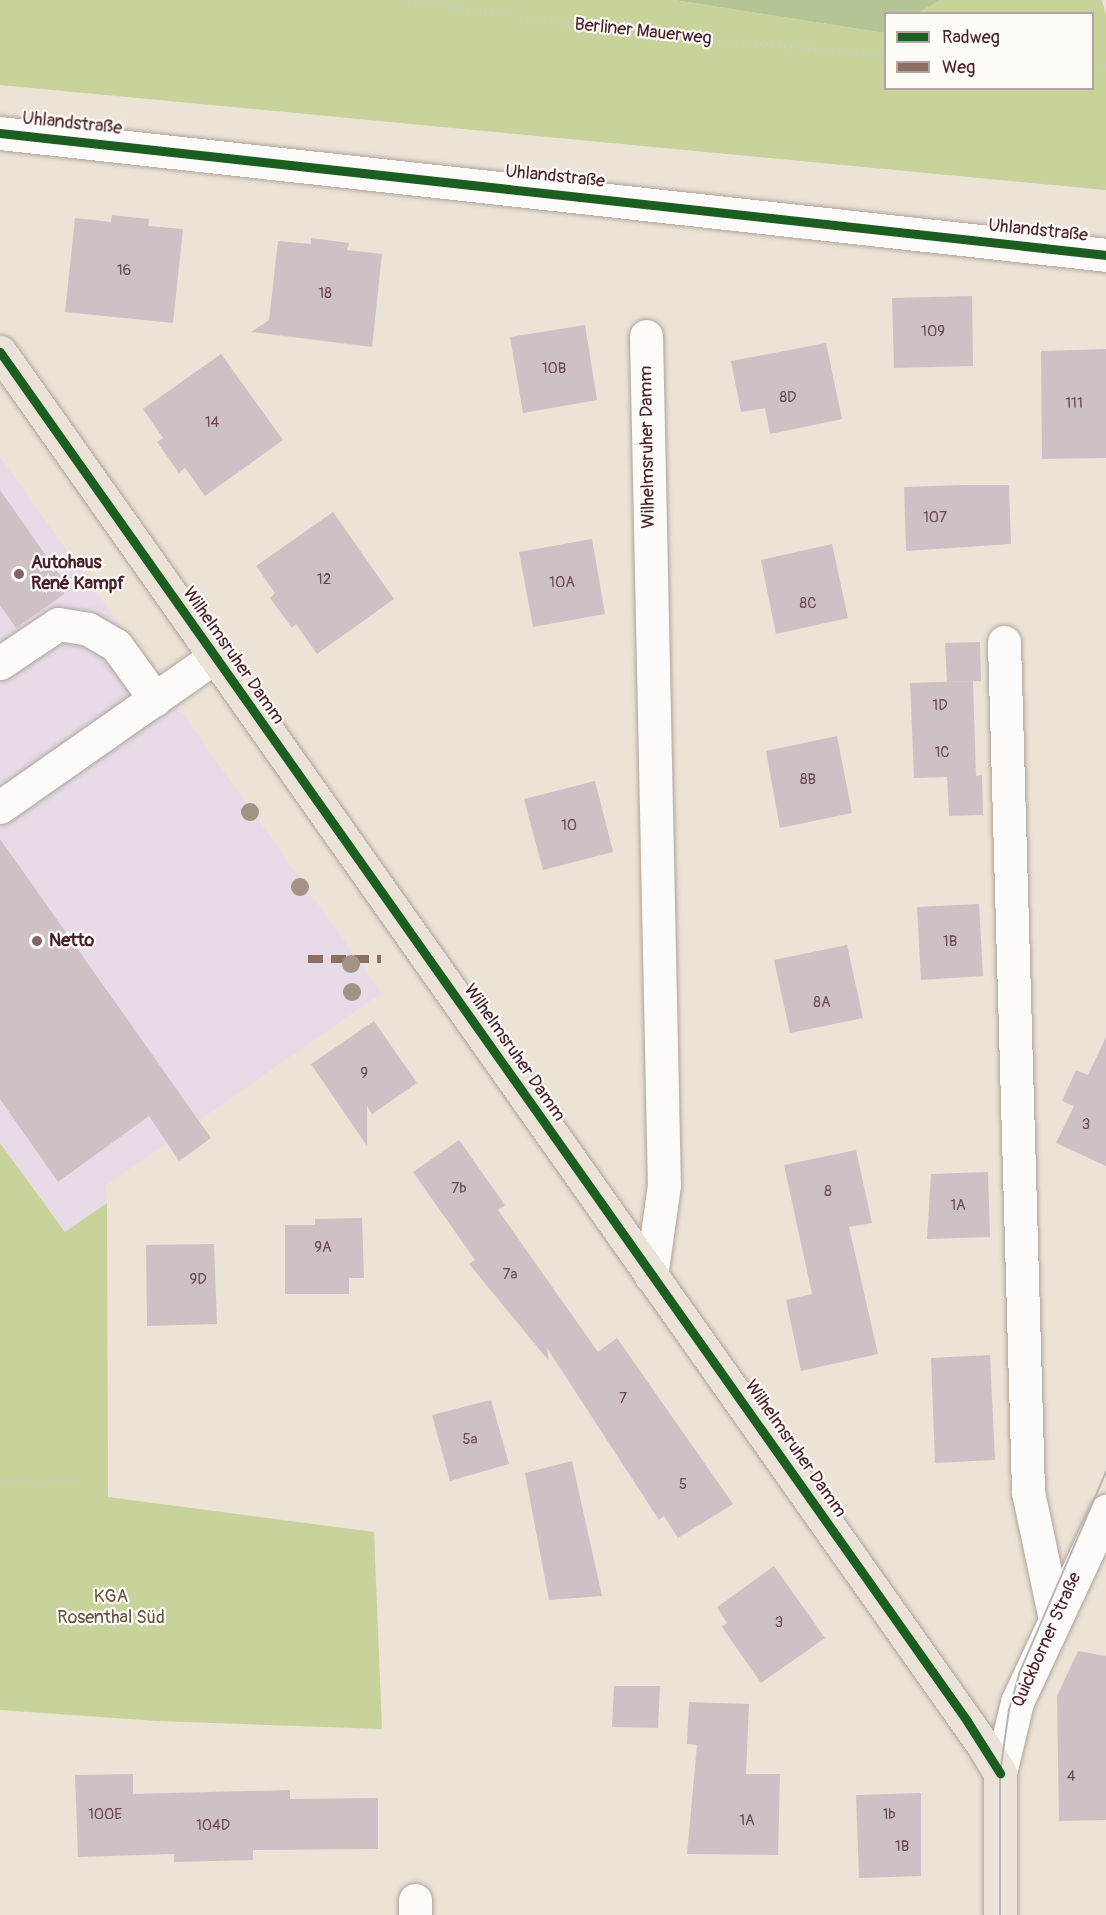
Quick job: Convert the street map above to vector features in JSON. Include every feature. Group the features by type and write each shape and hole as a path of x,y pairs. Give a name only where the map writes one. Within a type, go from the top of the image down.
{"main road":[{"name":"Wilhelmsruher Damm","path":"0,352 213,658 967,1721 1000,1773"},
{"path":"1000,1773 1000,1915"}],"street":[{"name":"Uhlandstraße","path":"0,133 1106,255"},
{"name":"Wilhelmsruher Damm","path":"646,336 664,1185 651,1276"},
{"path":"0,663 58,624 88,629 116,645 155,699"},
{"path":"1004,642 1028,1492 1055,1619"},
{"path":"0,807 213,658"},
{"name":"Quickborner Straße","path":"1000,1773 1017,1702 1106,1511"}],"path":[{"path":"0,1482 82,1482"}],"shaded area":[{"path":"0,457 381,993 105,1186 107,1203 66,1232 0,1143"}],"green space":[{"path":"0,0 674,0 884,33 884,90 1094,90 1094,12 920,12 940,0 1102,0 1106,15 1106,190 0,85"},
{"path":"674,0 940,0 920,12 884,12 884,33"},
{"name":"KGA Rosenthal Süd","path":"0,1143 65,1232 107,1203 108,1497 374,1532 382,1729 157,1721 0,1710"}],"building":[{"path":"112,215 149,219 148,226 183,229 173,323 65,312 75,218 111,222"},
{"path":"311,238 349,243 347,250 382,254 372,347 251,332 269,320 278,241 311,244"},
{"path":"972,296 973,366 894,368 892,298"},
{"path":"585,325 597,400 523,413 510,337"},
{"path":"826,343 842,419 770,434 765,408 741,412 731,361"},
{"path":"1106,349 1106,458 1042,459 1041,351"},
{"path":"221,354 283,440 205,496 185,468 179,473 157,442 163,438 143,409"},
{"path":"1009,485 1011,544 906,551 904,487"},
{"path":"0,490 70,590 16,628 0,605"},
{"path":"333,512 394,599 317,654 296,624 292,628 270,598 275,593 256,566"},
{"path":"592,539 605,614 533,627 519,552"},
{"path":"832,544 848,618 776,634 761,560"},
{"path":"980,642 981,681 947,682 945,643"},
{"path":"973,681 976,776 982,775 983,815 949,816 947,777 914,778 910,683"},
{"path":"837,736 852,813 780,828 766,751"},
{"path":"595,781 613,852 543,870 524,799"},
{"name":"Netto","path":"0,839 211,1138 179,1161 149,1116 58,1182 0,1099"},
{"path":"979,904 983,976 921,980 917,907"},
{"path":"847,945 863,1018 790,1033 774,960"},
{"path":"374,1021 417,1083 372,1114 367,1106 367,1146 311,1064"},
{"path":"1106,1037 1106,1166 1056,1143 1074,1106 1062,1101 1076,1070 1088,1075"},
{"path":"459,1140 505,1205 498,1210 598,1352 617,1338 733,1504 678,1538 664,1516 659,1520 547,1348 549,1361 469,1264 475,1260 413,1172"},
{"path":"856,1150 872,1223 849,1227 878,1354 801,1371 786,1300 812,1294 784,1165"},
{"path":"988,1172 990,1237 927,1239 931,1174"},
{"path":"362,1218 364,1278 349,1278 349,1294 285,1294 285,1225 315,1225 315,1219"},
{"path":"214,1244 217,1324 147,1326 146,1245"},
{"path":"990,1355 995,1460 935,1463 931,1358"},
{"path":"491,1400 509,1464 450,1481 432,1415"},
{"path":"572,1461 602,1596 549,1600 525,1473"},
{"path":"774,1566 825,1638 761,1683 722,1627 727,1623 717,1607"},
{"path":"1078,1651 1106,1656 1106,1820 1059,1821 1057,1696"},
{"path":"614,1686 660,1686 658,1728 612,1727"},
{"path":"689,1702 749,1704 746,1774 780,1774 778,1855 687,1854 697,1745 687,1744"},
{"path":"133,1774 133,1794 290,1790 290,1799 378,1798 378,1849 253,1850 253,1860 174,1862 174,1854 78,1857 75,1775"},
{"path":"921,1793 921,1876 859,1878 856,1795"}],"tram line":[{"path":"1000,1915 1000,1773 1009,1710 1019,1674 1106,1472"}],"marked path":[{"path":"308,959 381,959"}],"cycle path":[{"path":"0,133 1106,255"},
{"path":"0,352 967,1721 1000,1773"}],"place":[{"name":"Autohaus René Kampf","path":"19,574"},
{"name":"Netto","path":"37,941"}]}
